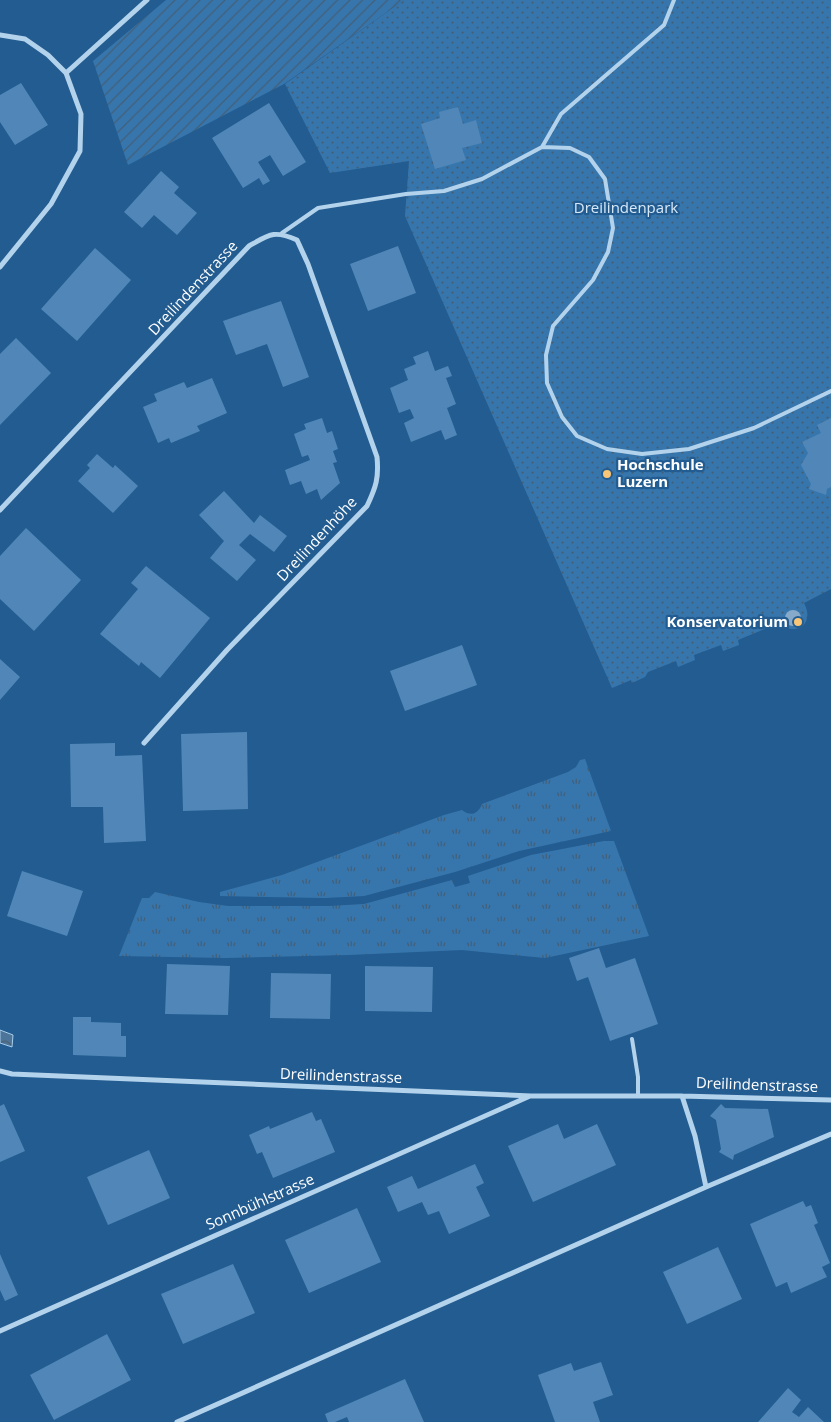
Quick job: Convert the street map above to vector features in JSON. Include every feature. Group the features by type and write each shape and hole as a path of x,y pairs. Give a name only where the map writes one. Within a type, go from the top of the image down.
{"street":[{"path":"66,73 148,0"},
{"path":"0,35 25,39 48,55 66,73 81,114 80,151 51,204 0,267"},
{"name":"Dreilindenstrasse","path":"0,510 250,246 266,236 282,233"},
{"name":"Dreilindenhöhe","path":"144,743 227,650 366,506 375,490 378,473 377,457 308,264 297,240 282,233"},
{"name":"Dreilindenstrasse","path":"0,1071 12,1074 531,1096 682,1096 831,1100"},
{"name":"Sonnbühlstrasse","path":"0,1331 531,1096"},
{"name":"Dreilindenstrasse","path":"682,1096 695,1136 706,1187"},
{"path":"177,1422 706,1187 831,1134"}],"lane":[{"path":"674,0 664,26 561,114 542,147 570,148 589,157 605,179 613,228 608,252 593,280 553,326 546,355 548,383 562,418 577,436 606,450 642,454 689,449 754,428 831,391"},
{"name":"Dreilindenstrasse","path":"282,233 318,208 406,194 444,191 482,179 542,147"},
{"path":"632,1039 638,1077 638,1096"}],"green space":[{"path":"166,0 404,0 284,84 128,165 93,61"},
{"name":"Dreilindenpark","path":"404,0 831,0 831,589 804,603 807,610 806,622 798,629 792,629 779,623 738,640 739,645 723,651 721,645 694,655 695,660 678,667 676,661 648,672 645,677 632,683 631,680 612,688 405,216 409,161 330,173 285,84"},
{"path":"585,759 611,831 519,851 455,872 364,896 325,898 220,896 220,892 282,875 444,815 462,810 471,814 474,813 482,804 568,772 576,767 580,760"},
{"path":"604,841 614,841 649,936 545,958 462,950 226,958 119,956 142,898 149,898 155,892 199,902 228,906 364,904 452,880 455,887 470,883 468,876 531,855"}],"water":[{"path":"0,1030 13,1035 12,1047 0,1043"}],"building":[{"path":"21,83 48,125 15,145 0,122 0,95"},
{"path":"269,103 306,162 283,176 270,155 258,162 270,181 263,185 259,178 243,188 212,138"},
{"path":"458,107 463,124 476,120 482,143 462,148 466,160 435,169 421,124 440,118 439,112"},
{"path":"161,171 179,187 174,193 197,213 177,235 154,215 142,228 124,212"},
{"path":"398,246 416,293 368,311 350,264"},
{"path":"95,248 131,280 77,341 41,309"},
{"path":"281,301 309,377 283,387 267,344 236,355 223,321"},
{"path":"16,338 51,373 0,425 0,354"},
{"path":"428,351 435,371 448,366 452,376 446,378 456,404 447,408 457,435 445,440 441,430 411,442 404,423 414,418 410,409 399,413 390,388 408,380 404,369 416,364 413,357"},
{"path":"212,378 227,413 197,426 200,431 171,443 169,438 158,443 143,407 157,401 154,394 184,382 187,388"},
{"path":"322,418 327,433 332,431 338,449 333,451 337,462 333,463 340,483 321,500 317,489 306,494 301,481 290,485 285,470 310,460 308,455 302,457 294,434 306,429 304,424"},
{"path":"831,418 831,487 827,489 826,495 809,489 811,484 801,465 808,453 802,442 821,433 817,425"},
{"path":"97,454 113,468 115,465 138,486 113,513 78,481 90,468 87,465"},
{"path":"224,491 254,523 260,515 287,536 274,552 250,534 239,545 256,560 237,581 210,558 224,541 199,515"},
{"path":"26,528 81,580 34,631 0,599 0,556"},
{"path":"146,566 210,618 160,678 141,662 139,666 100,634 138,589 131,583"},
{"path":"462,645 477,685 405,711 390,671"},
{"path":"0,659 20,677 0,700"},
{"path":"247,732 248,809 183,811 181,734"},
{"path":"115,743 115,756 142,755 146,841 104,843 103,807 71,807 70,744"},
{"path":"22,871 83,891 67,936 7,916"},
{"path":"599,948 606,968 635,958 658,1024 610,1041 588,977 577,981 569,958"},
{"path":"167,964 230,966 228,1015 165,1014"},
{"path":"365,966 433,967 432,1012 365,1011"},
{"path":"271,973 331,974 330,1019 270,1018"},
{"path":"73,1017 91,1017 91,1022 121,1023 121,1036 126,1036 126,1057 73,1055"},
{"path":"4,1104 25,1151 0,1162 0,1106"},
{"path":"721,1104 725,1108 768,1109 774,1137 734,1155 733,1160 719,1152 721,1149 716,1120 710,1116"},
{"path":"312,1112 316,1121 321,1119 335,1152 273,1178 262,1152 257,1154 249,1135 269,1126 270,1129"},
{"path":"558,1124 564,1139 597,1124 616,1165 533,1202 508,1146"},
{"path":"149,1150 170,1198 108,1225 87,1177"},
{"path":"475,1164 484,1183 476,1187 490,1216 449,1234 439,1211 428,1215 422,1202 398,1212 387,1187 412,1176 418,1189"},
{"path":"803,1201 806,1207 811,1205 818,1223 814,1225 830,1263 822,1267 827,1277 791,1293 787,1282 776,1287 750,1224"},
{"path":"357,1208 381,1262 309,1293 285,1240"},
{"path":"718,1247 742,1299 687,1324 663,1272"},
{"path":"0,1254 18,1295 5,1301 0,1290"},
{"path":"233,1264 255,1313 183,1344 161,1294"},
{"path":"107,1334 131,1380 54,1420 30,1375"},
{"path":"601,1362 613,1395 593,1402 600,1422 555,1422 538,1375 571,1363 574,1371"},
{"path":"405,1379 424,1422 349,1422 347,1417 335,1422 328,1422 325,1414"},
{"path":"788,1388 801,1400 792,1412 799,1417 808,1407 824,1422 758,1422"}],"place":[{"name":"Hochschule Luzern","path":"607,474"},
{"name":"Konservatorium","path":"798,622"}]}
